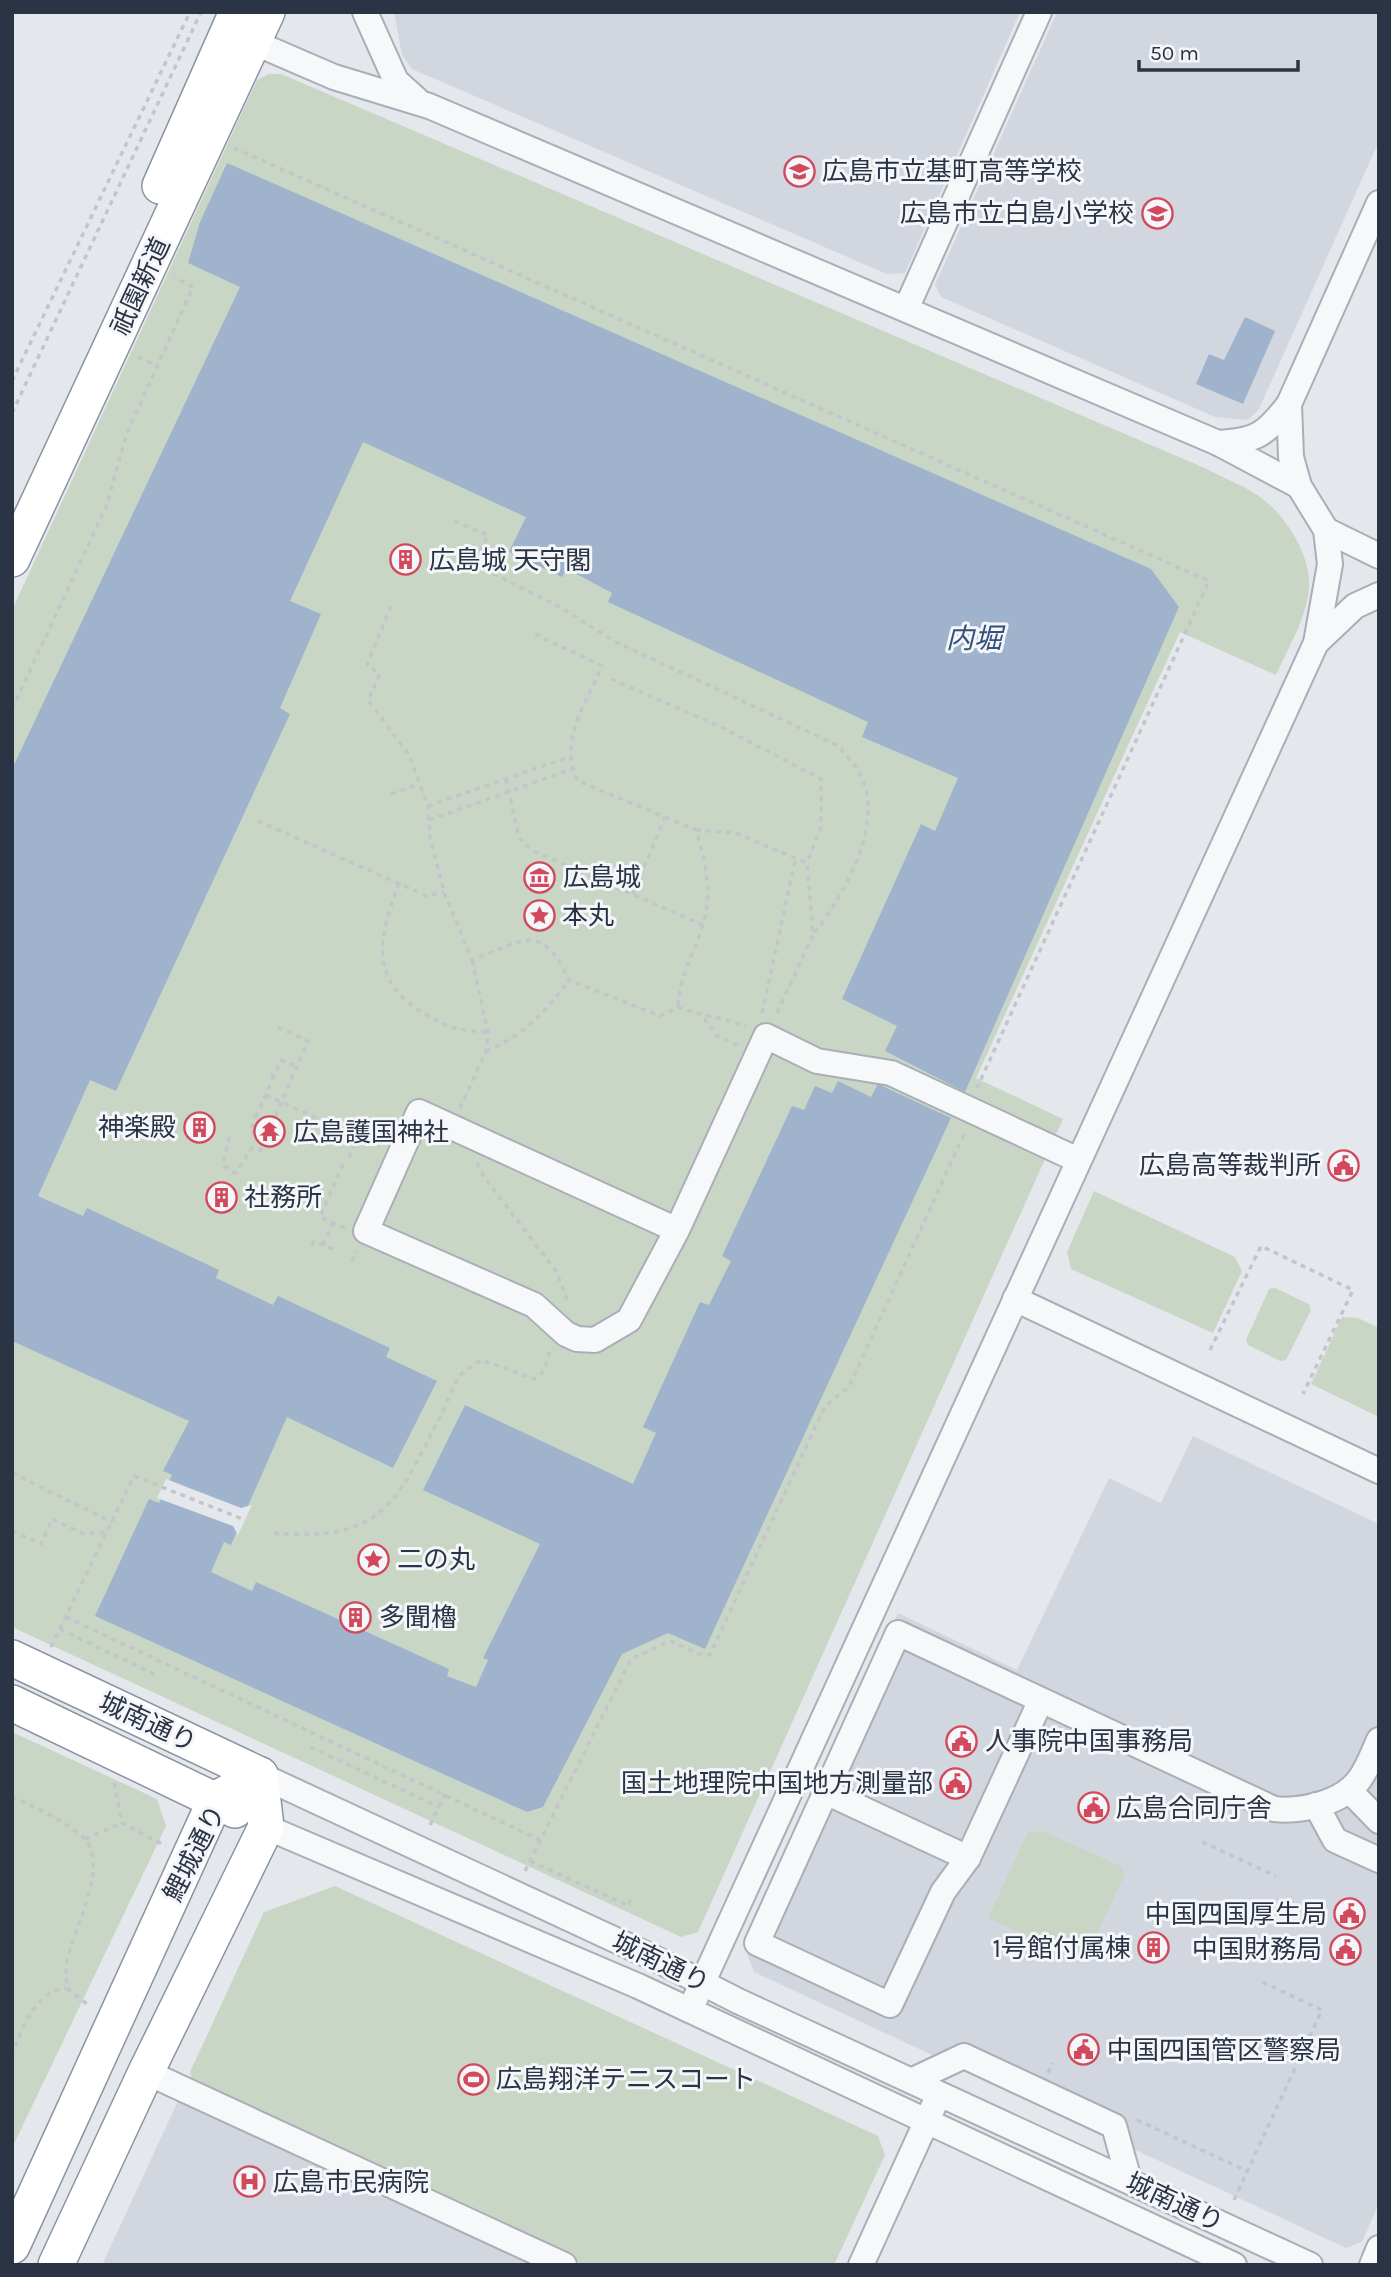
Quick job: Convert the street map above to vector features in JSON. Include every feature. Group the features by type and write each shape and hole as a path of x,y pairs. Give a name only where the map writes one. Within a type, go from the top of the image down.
{"highway":[{"name":"祇園新道","path":"12,508 94,335 252,22"},
{"name":"祇園新道","path":"12,559 252,22"},
{"name":"城南通り","path":"12,1658 260,1775"},
{"name":"城南通り","path":"12,1703 216,1799 266,1827"},
{"name":"鯉城通り","path":"12,2246 216,1799 260,1775 266,1827 146,2072 56,2265"}],"street":[{"path":"365,12 396,81 411,96 429,106 1218,443 1300,485"},
{"path":"906,309 1039,12"},
{"path":"252,22 334,77 429,106"},
{"path":"1218,443 1244,442 1267,432 1289,404 1379,203"},
{"path":"690,2010 1316,643 1329,577 1326,530 1300,485 1291,457 1289,404"},
{"path":"1326,530 1379,556"},
{"path":"1316,643 1355,606 1379,595"},
{"path":"677,1230 419,1112 366,1231 534,1305 561,1330 577,1339 595,1340 629,1320 677,1230 754,1038 817,1062 891,1073 1078,1160"},
{"path":"1015,1299 1379,1471"},
{"path":"1041,1700 968,1858 943,1892 890,2005 757,1943 828,1793 827,1788 898,1633 1274,1809 1296,1812 1349,1790 1365,1770 1379,1740"},
{"name":"城南通り","path":"260,1775 702,1981 738,2001 941,2092 1310,2265"},
{"path":"1349,1790 1379,1821"},
{"path":"828,1793 968,1858"},
{"path":"1315,1805 1335,1840 1379,1860"},
{"name":"城南通り","path":"266,1827 690,2010 927,2120 1208,2260 1234,2265"},
{"path":"913,2080 964,2056 1114,2126 1129,2180"},
{"path":"146,2072 564,2265"},
{"path":"861,2265 941,2092"},
{"path":"1208,2260 1224,2224"},
{"path":"1371,2265 1379,2248"}],"path":[{"path":"12,381 190,12"},
{"path":"12,413 201,12"},
{"path":"225,144 1209,581 968,1109 964,1136 849,1387 825,1406 710,1655 699,1654 670,1641 631,1659 524,1871"},
{"path":"12,709 106,507 127,433 193,287 166,273"},
{"path":"129,353 157,366"},
{"path":"454,521 488,535 474,564 558,606 615,642 839,746 857,768 867,796 864,844 837,903 813,936 754,1038 739,1046 717,1036 704,1018"},
{"path":"391,606 367,665 380,674 368,700 410,755 428,806 430,837 444,891 472,960 488,1032 486,1051 466,1094"},
{"path":"535,634 601,666 569,742 569,757 578,781 696,830 736,832 807,863"},
{"path":"611,679 721,727 821,779 821,827 807,863 813,936"},
{"path":"428,806 569,757"},
{"path":"429,820 572,769"},
{"path":"506,779 511,791 519,837 531,850 703,925"},
{"path":"391,794 419,784"},
{"path":"633,894 665,817"},
{"path":"258,821 427,895 444,891"},
{"path":"678,1007 679,984 703,925 708,886 706,864 696,830"},
{"path":"754,1038 762,1014 796,856"},
{"path":"400,883 385,920 384,970 391,986 405,1002 452,1030 488,1032"},
{"path":"472,960 529,940 543,943 556,952 569,980 660,1016 678,1007 704,1018 726,1017 748,1028 754,1038"},
{"path":"486,1051 511,1041 536,1021 569,980"},
{"path":"229,1137 223,1165 235,1173 252,1148 260,1151 308,1041 275,1027"},
{"path":"265,1138 250,1131 273,1075 281,1060 297,1067"},
{"path":"266,1096 400,1155"},
{"path":"358,1136 320,1217 363,1236 366,1231"},
{"path":"274,1533 316,1534 344,1530 386,1509 403,1488 460,1376 482,1360 534,1379 544,1371 561,1330 571,1314 562,1281 484,1177 476,1161 478,1140"},
{"path":"323,1245 333,1223"},
{"path":"312,1245 314,1241 333,1249 331,1253"},
{"path":"1210,1350 1261,1246 1353,1290 1303,1394"},
{"path":"12,1473 111,1522"},
{"path":"50,1650 134,1476 245,1520"},
{"path":"12,1531 41,1544 52,1519 84,1534 107,1532"},
{"path":"66,1616 540,1840"},
{"path":"60,1629 158,1676"},
{"path":"310,1746 439,1807"},
{"path":"112,1772 122,1823"},
{"path":"430,1825 445,1794"},
{"path":"12,1796 70,1827 85,1839 90,1852 92,1889 66,1962 67,1988"},
{"path":"85,1839 122,1823"},
{"path":"122,1823 171,1848"},
{"path":"1202,1842 1276,1876"},
{"path":"530,1861 629,1906 631,1894"},
{"path":"1234,2200 1322,2010 1262,1982"},
{"path":"12,2056 40,2000 55,1989 67,1988 88,2005"},
{"path":"1135,2119 1247,2171"}],"shaded area":[{"name":"広島市立基町高等学校","path":"394,12 1020,12 905,273 887,274 412,69 402,55"},
{"name":"広島市立白島小学校","path":"1057,12 1379,12 1379,141 1259,409 1248,420 1215,417 941,297 935,285"},
{"name":"広島合同庁舎","path":"1193,1436 1379,1524 1379,2203 1362,2242 1346,2248 754,1972 744,1945 898,1613 1017,1670 1109,1478 1161,1503"},
{"name":"広島市民病院","path":"179,2099 541,2265 102,2265"}],"green space":[{"name":"広島城","path":"269,74 281,74 1207,469 1251,491 1273,508 1290,528 1307,565 1309,589 1304,611 1276,675 1180,632 976,1078 1063,1119 698,1932 681,1937 12,1627 12,610 257,80"},
{"path":"1094,1191 1235,1257 1242,1271 1213,1333 1071,1269 1067,1252"},
{"path":"1275,1288 1309,1304 1311,1310 1286,1360 1280,1361 1248,1345 1246,1340 1269,1289"},
{"path":"1342,1317 1358,1318 1379,1328 1379,1417 1311,1384"},
{"path":"12,1732 157,1799 166,1826 12,2148"},
{"path":"1043,1831 1122,1867 1125,1874 1084,1962 988,1918 1028,1832"},
{"name":"広島翔洋テニスコート","path":"335,1886 878,2136 885,2155 834,2265 585,2265 194,2085 190,2072 264,1912"}],"water":[{"name":"内堀","path":"227,163 1151,569 1179,607 965,1092 885,1051 897,1026 842,999 921,824 935,831 958,778 862,737 868,722 608,602 612,593 567,569 562,577 509,552 526,517 363,442 290,601 321,614 280,708 290,714 116,1091 90,1080 38,1196 83,1216 87,1208 219,1270 216,1278 273,1305 278,1296 390,1348 386,1357 437,1381 393,1468 287,1417 231,1545 224,1542 211,1572 252,1591 256,1582 449,1669 447,1676 476,1687 488,1660 483,1658 540,1544 423,1490 465,1405 633,1484 656,1433 643,1427 700,1302 709,1305 731,1261 722,1256 792,1106 804,1110 815,1086 832,1093 838,1081 871,1097 878,1084 951,1118 705,1649 668,1633 622,1654 543,1807 527,1812 95,1616 149,1499 159,1503 172,1475 163,1471 189,1421 12,1341 12,769 240,287 188,263 200,222"},
{"path":"1245,317 1275,331 1243,404 1196,384 1209,354 1224,360"}],"pier":[{"path":"166,1479 241,1508 252,1505 238,1535 233,1526 157,1498"}],"place":[{"name":"広島市立基町高等学校","path":"799,171"},
{"name":"広島市立白島小学校","path":"1157,213"},
{"name":"広島城 天守閣","path":"406,560"},
{"name":"広島城","path":"540,877"},
{"name":"本丸","path":"539,915"},
{"name":"神楽殿","path":"199,1127"},
{"name":"広島護国神社","path":"270,1132"},
{"name":"広島高等裁判所","path":"1344,1165"},
{"name":"社務所","path":"221,1197"},
{"name":"二の丸","path":"374,1559"},
{"name":"多聞櫓","path":"356,1617"},
{"name":"人事院中国事務局","path":"962,1741"},
{"name":"国土地理院中国地方測量部","path":"956,1783"},
{"name":"広島合同庁舎","path":"1093,1808"},
{"name":"中国四国厚生局","path":"1350,1914"},
{"name":"1号館付属棟","path":"1154,1948"},
{"name":"中国財務局","path":"1345,1949"},
{"name":"中国四国管区警察局","path":"1084,2050"},
{"name":"広島翔洋テニスコート","path":"473,2079"},
{"name":"広島市民病院","path":"250,2182"}]}
